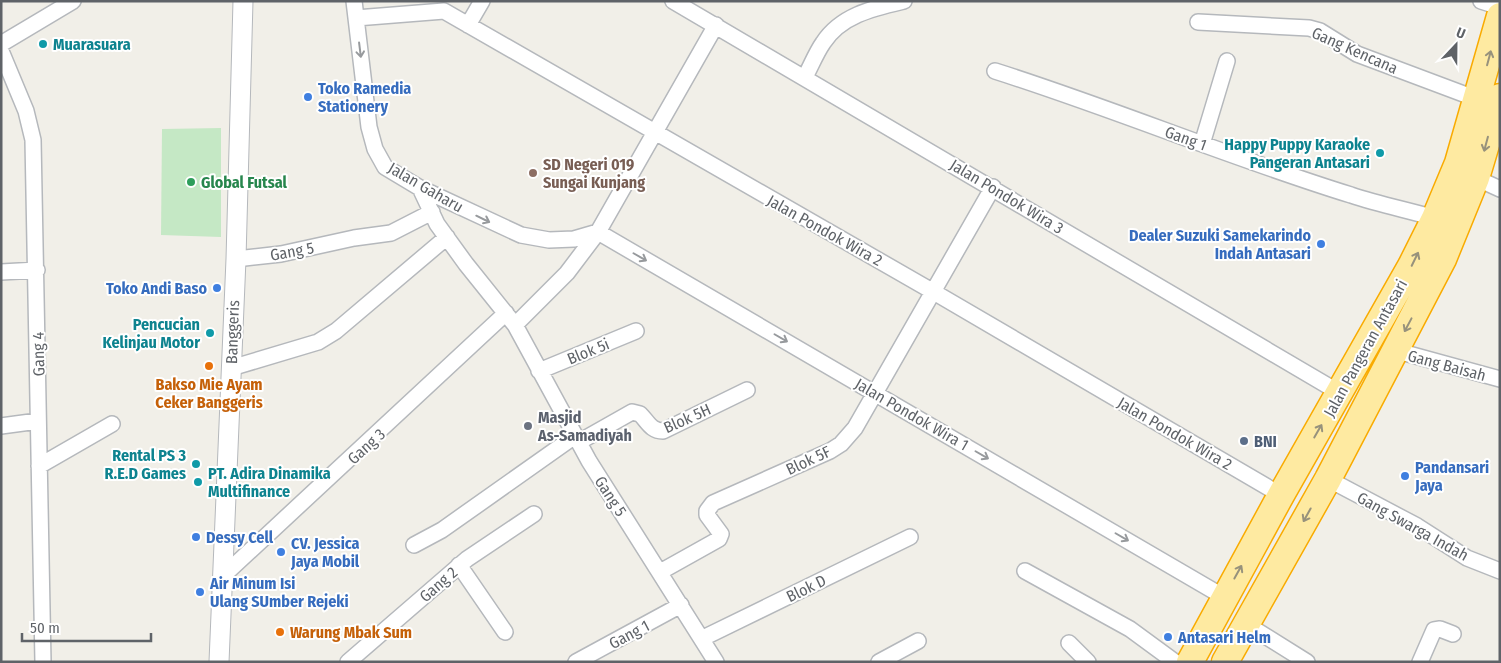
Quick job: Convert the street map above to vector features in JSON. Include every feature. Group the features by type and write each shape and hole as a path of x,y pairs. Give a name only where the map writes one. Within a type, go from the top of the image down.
{"highway":[{"name":"Jalan Pangeran Antasari","path":"1226,662 1328,479 1443,259 1476,178 1500,16"},
{"name":"Jalan Pangeran Antasari","path":"1190,662 1224,597 1411,266 1435,218 1488,98"}],"street":[{"path":"1,44 73,1"},
{"name":"Banggeris","path":"219,662 236,259 243,1"},
{"name":"Jalan Gaharu","path":"354,1 369,127 375,149 385,167 420,188 520,235 549,240 574,239 598,232"},
{"path":"468,25 482,1"},
{"name":"Jalan Pondok Wira 3","path":"673,1 993,187 1340,393"},
{"path":"805,77 824,42 848,18 904,1"},
{"path":"1481,1 1500,7"},
{"name":"Jalan Pondok Wira 2","path":"356,18 443,6 468,25 932,291 1281,495"},
{"name":"Gang Kencana","path":"1198,22 1309,28 1320,31 1358,54 1488,98"},
{"name":"Gang 3","path":"223,576 511,319 567,273 598,232 716,25"},
{"name":"Gang 4","path":"1,51 7,79 26,111 33,140 43,662"},
{"path":"1202,144 1227,61"},
{"name":"Gang 1","path":"995,70 1072,95 1202,144 1351,196 1435,218"},
{"path":"1476,178 1500,190"},
{"name":"Blok 5F","path":"660,572 719,539 720,534 707,515 707,511 713,503 830,451 841,444 855,428 993,187"},
{"name":"Gang 5","path":"420,188 447,237 511,319 589,461 703,638 716,662"},
{"name":"Gang 5","path":"236,259 281,254 354,238 392,233 432,212"},
{"name":"Jalan Pondok Wira 1","path":"598,232 1224,597"},
{"path":"231,368 318,342 336,331 447,237"},
{"path":"1,272 36,270"},
{"name":"Blok 5i","path":"539,370 636,331"},
{"name":"Gang Baisah","path":"1394,350 1500,379"},
{"name":"Blok 5H","path":"577,439 632,412 640,414 657,431 663,431 747,390"},
{"path":"1,426 38,421"},
{"path":"39,466 112,424"},
{"path":"414,545 442,530 577,439"},
{"name":"Gang Swarga Indah","path":"1328,479 1417,526 1467,558 1500,571"},
{"name":"Gang 2","path":"348,662 459,565 534,514"},
{"name":"Blok D","path":"703,638 910,537"},
{"path":"459,565 506,632"},
{"path":"1026,571 1130,629 1174,662"},
{"name":"Gang 1","path":"576,662 681,605"},
{"path":"1246,624 1307,662"},
{"path":"1420,662 1434,630 1440,629 1453,634"},
{"path":"879,662 918,641"},
{"path":"1069,642 1088,662"}],"green space":[{"name":"Global Futsal","path":"221,128 221,237 161,235 162,129"}],"place":[{"name":"Muarasuara","path":"43,44"},
{"name":"Toko Ramedia Stationery","path":"308,97"},
{"name":"Happy Puppy Karaoke Pangeran Antasari","path":"1380,153"},
{"name":"SD Negeri 019 Sungai Kunjang","path":"533,173"},
{"name":"Global Futsal","path":"191,182"},
{"name":"Dealer Suzuki Samekarindo Indah Antasari","path":"1321,244"},
{"name":"Toko Andi Baso","path":"217,288"},
{"name":"Pencucian Kelinjau Motor","path":"210,333"},
{"name":"Bakso Mie Ayam Ceker Banggeris","path":"209,366"},
{"name":"Masjid As-Samadiyah","path":"528,426"},
{"name":"BNI","path":"1244,441"},
{"name":"Rental PS 3 R.E.D Games","path":"196,464"},
{"name":"Pandansari Jaya","path":"1405,476"},
{"name":"PT. Adira Dinamika Multifinance","path":"198,482"},
{"name":"Dessy Cell","path":"196,537"},
{"name":"CV. Jessica Jaya Mobil","path":"281,552"},
{"name":"Air Minum Isi Ulang SUmber Rejeki","path":"200,592"},
{"name":"Warung Mbak Sum","path":"280,632"},
{"name":"Antasari Helm","path":"1168,637"}]}
